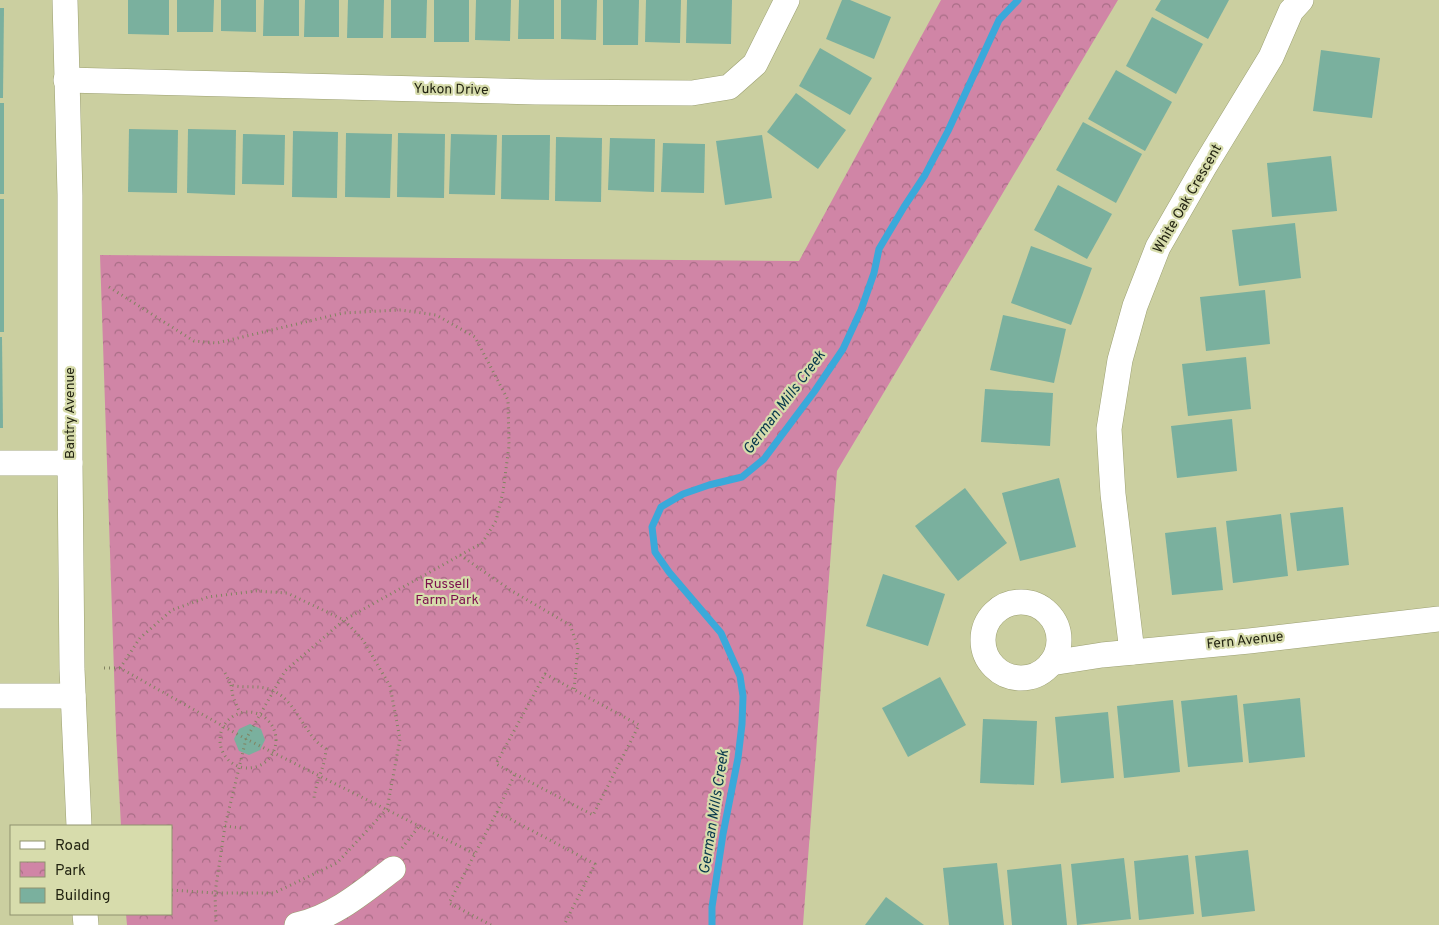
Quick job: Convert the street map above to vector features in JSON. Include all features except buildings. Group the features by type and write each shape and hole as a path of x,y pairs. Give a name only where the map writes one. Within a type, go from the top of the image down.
{"street":[{"name":"Bantry Avenue","path":"65,0 70,195 70,463 73,696 79,825"},
{"name":"Yukon Drive","path":"66,80 535,92 692,93 729,87 755,64 787,0"},
{"name":"White Oak Crescent","path":"1132,652 1113,494 1109,429 1120,360 1135,306 1158,247 1271,57 1291,11 1301,0"},
{"path":"0,463 70,463"},
{"name":"Fern Avenue","path":"1051,663 1132,652 1249,641 1439,619"},
{"path":"0,696 73,696"},
{"path":"297,925 333,912 362,892 397,860"}],"path":[{"path":"109,287 194,341 217,343 343,314 401,310 436,315 475,336 508,400 509,446 503,492 496,521 482,543 344,620 285,671 273,690 246,739 239,767 225,826 215,893 216,925"},
{"path":"460,555 512,591 570,625 578,647 574,690"},
{"path":"120,668 140,638 172,610 208,597 256,591 287,593 344,620 363,640 390,686 400,739 387,809 336,863 274,893 215,893 172,890"},
{"path":"104,668 120,668 246,739 475,854"},
{"path":"225,673 240,713"},
{"path":"545,674 574,690 639,724 593,815 496,764 545,674"},
{"path":"231,685 239,687 259,686 273,690 286,700 298,714 307,730 326,749 325,760 315,788 314,798"},
{"path":"252,712 260,715 267,720 275,735 276,744 273,752 262,764 255,767 239,767 226,758 222,750 220,734 223,726 228,720 240,713 252,712"},
{"path":"491,925 449,903 515,774"},
{"path":"497,812 595,864 564,925"},
{"path":"397,860 420,825"},
{"path":"225,826 241,828"}],"green space":[{"name":"Russell Farm Park","path":"941,0 1118,0 837,471 803,925 127,925 126,915 172,915 172,825 121,825 100,255 799,261"}],"waterway":[{"name":"German Mills Creek","path":"712,925 712,907 723,834 738,758 742,724 743,696 740,676 721,633 669,572 655,552 652,527 661,507 683,494 742,477 764,459 814,392 843,349 861,310 874,273 879,249 925,175 948,131 999,20 1018,0"}]}
